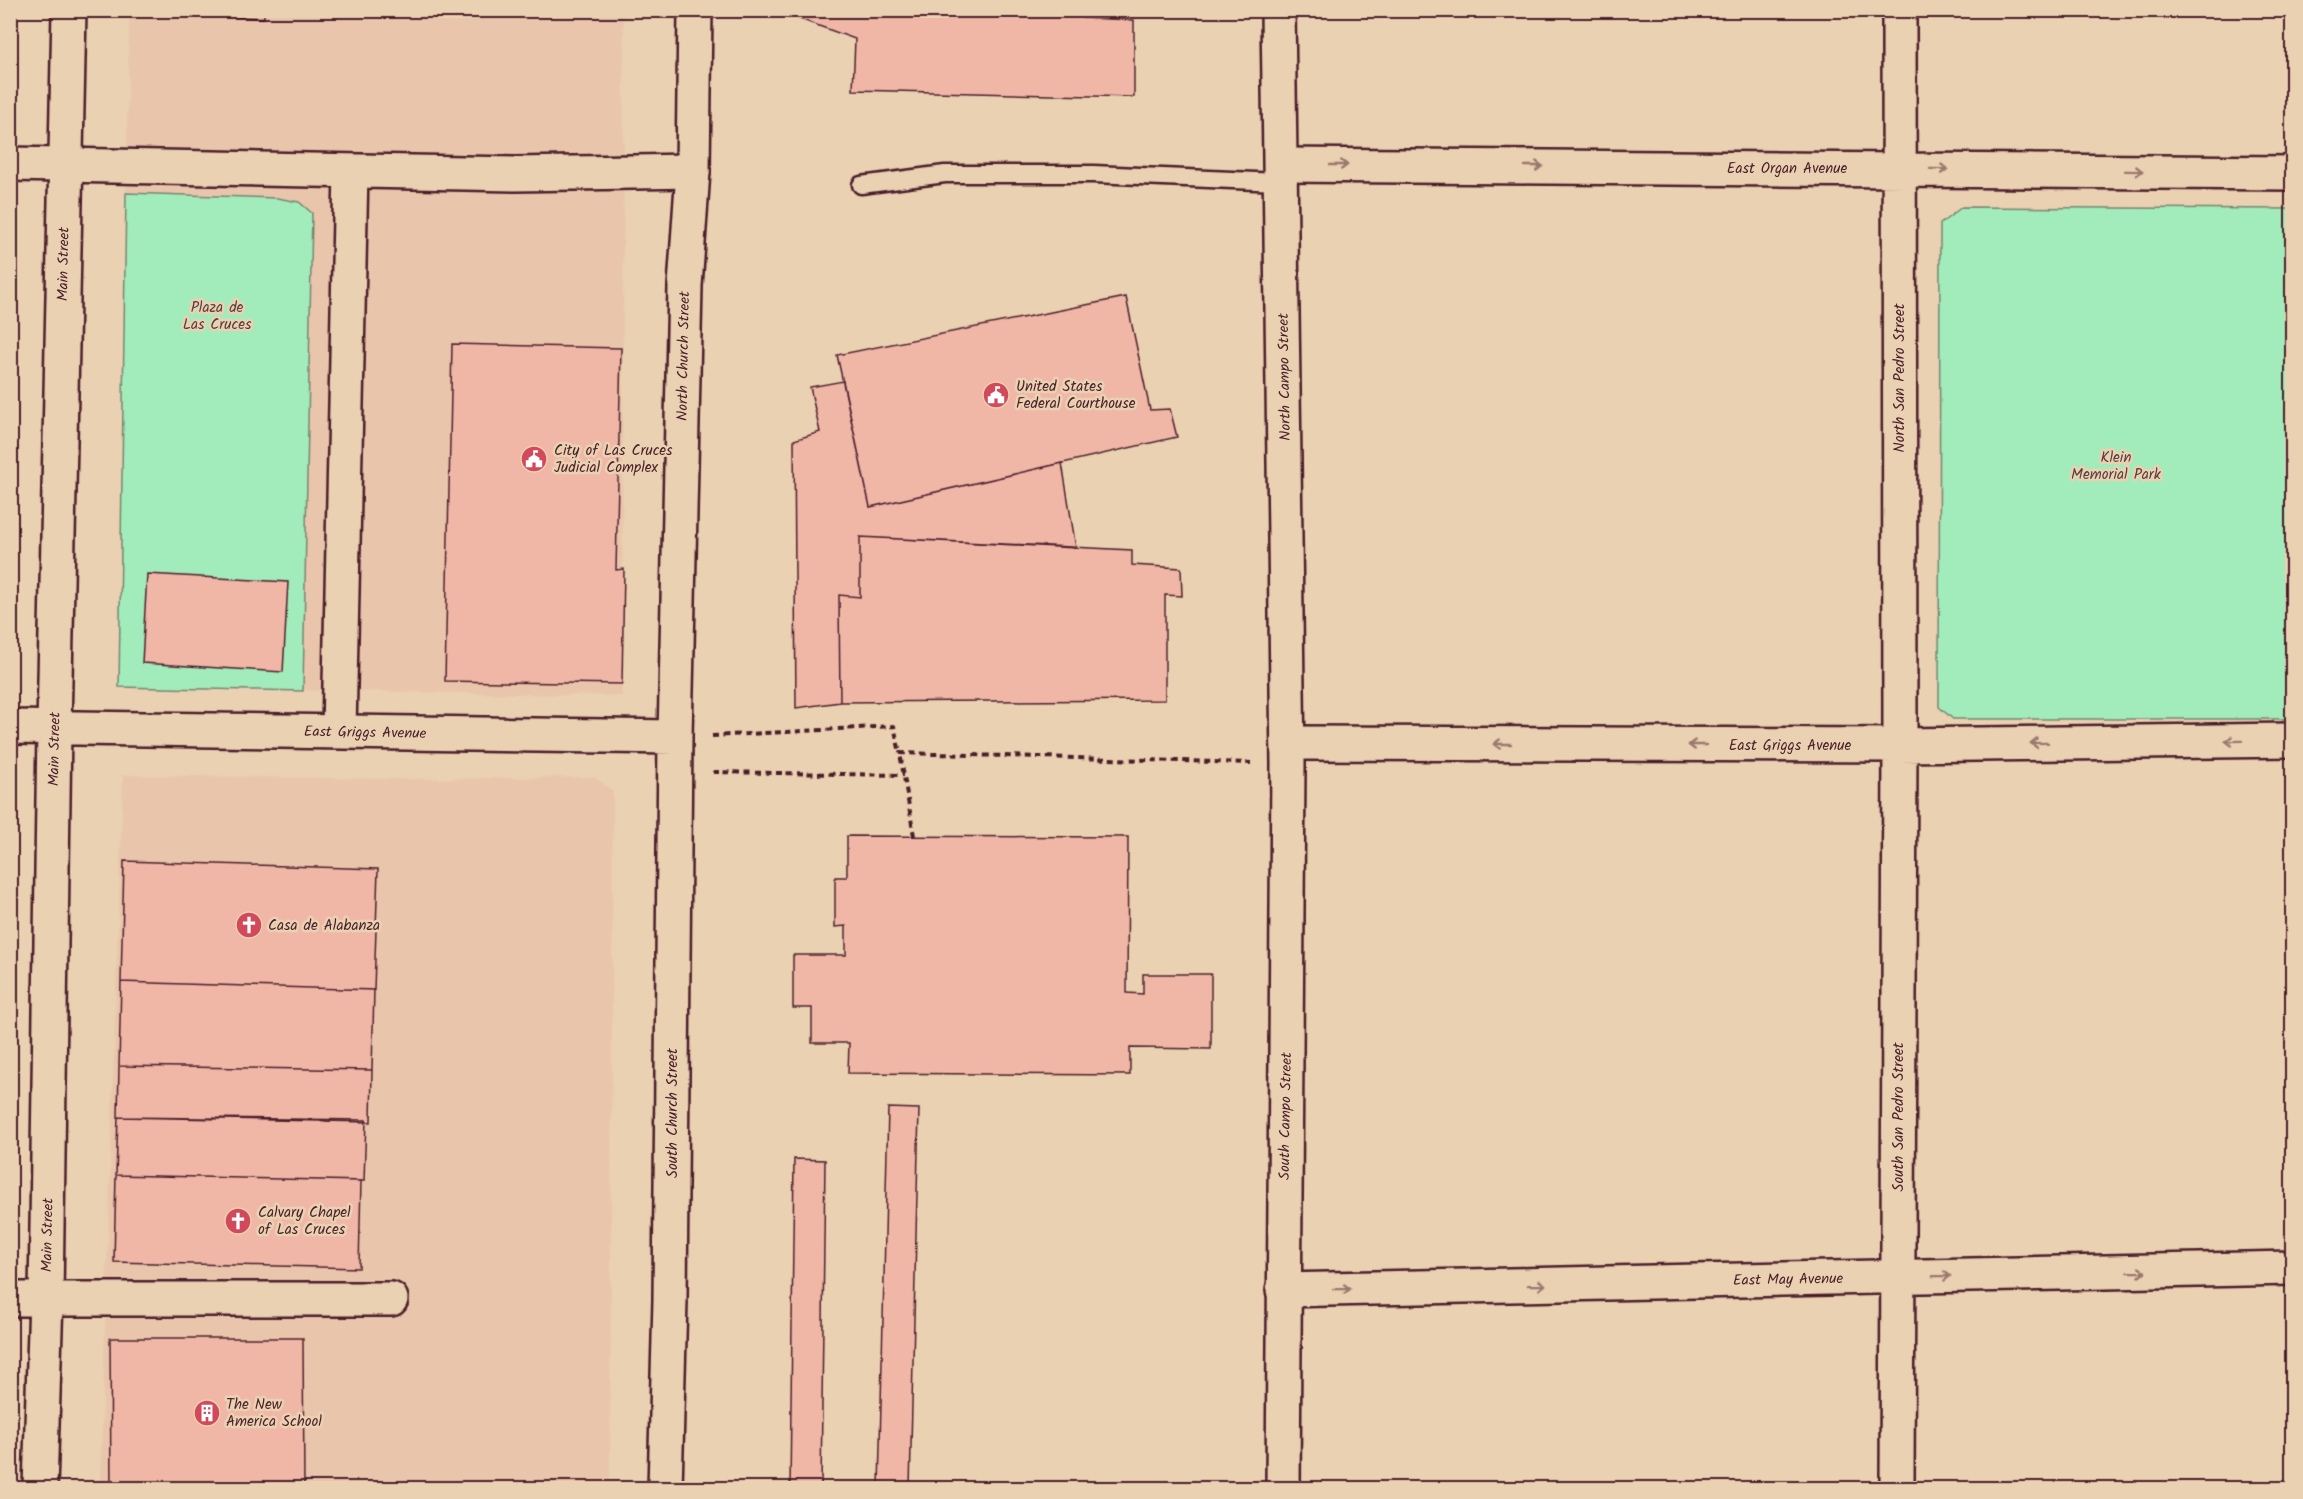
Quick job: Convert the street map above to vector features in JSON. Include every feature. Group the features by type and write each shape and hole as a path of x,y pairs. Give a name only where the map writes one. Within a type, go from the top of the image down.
{"street":[{"name":"Main Street","path":"40,1488 46,1298 54,728 69,10"},
{"name":"North Church Street","path":"675,737 685,286 693,171 695,10"},
{"name":"North Campo Street","path":"1278,10 1288,754"},
{"name":"North San Pedro Street","path":"1899,10 1900,745"},
{"path":"10,164 515,174 693,171"},
{"name":"East Organ Avenue","path":"1281,173 1898,168 2292,173"},
{"path":"339,731 351,171"},
{"name":"East Griggs Avenue","path":"10,727 675,737"},
{"name":"South Church Street","path":"665,1488 670,1300 675,737"},
{"name":"East Griggs Avenue","path":"1288,754 2292,740"},
{"name":"South San Pedro Street","path":"1897,1488 1900,745"},
{"name":"South Campo Street","path":"1283,1488 1288,754"},
{"name":"East May Avenue","path":"1283,1290 2292,1268"},
{"path":"10,1299 390,1299"}],"lane":[{"path":"861,186 945,174 1281,173"}],"path":[{"path":"744,735 894,726 914,836"},
{"path":"900,753 1288,754"},
{"path":"675,772 904,775"}],"shaded area":[{"path":"129,11 624,11 622,696 119,687"},
{"path":"123,775 407,779 595,777 613,791 610,1488 100,1488"}],"green space":[{"name":"Plaza de Las Cruces","path":"126,193 277,198 299,202 312,213 303,691 119,687"},
{"name":"Klein Memorial Park","path":"1962,207 2292,209 2292,719 1953,719 1939,707 1940,224"}],"building":[{"path":"189,10 264,10 264,18 189,15"},
{"path":"783,10 1083,10 1083,18 1134,20 1134,97 853,90 855,39 783,13"},
{"name":"United States Federal Courthouse","path":"1126,297 1150,410 1170,409 1177,437 870,507 837,355"},
{"name":"City of Las Cruces Judicial Complex","path":"452,344 621,348 616,570 624,569 622,684 445,681"},
{"path":"843,381 870,507 1062,463 1076,548 860,537 860,597 839,595 840,702 796,708 794,440 820,432 810,387"},
{"path":"860,537 1132,550 1132,565 1181,568 1182,596 1165,595 1165,700 840,702 839,595 860,597"},
{"path":"147,574 288,582 283,672 142,663"},
{"path":"847,836 1128,837 1127,993 1143,994 1143,974 1211,974 1211,1049 1130,1048 1130,1075 848,1073 849,1043 812,1043 812,1008 793,1008 793,955 846,955 846,926 835,927 835,877 847,877"},
{"name":"Casa de Alabanza","path":"124,861 378,869 374,990 121,982"},
{"path":"121,982 374,990 372,1070 119,1066"},
{"path":"119,1066 372,1070 371,1122 118,1117"},
{"path":"888,1108 919,1109 910,1488 879,1488"},
{"path":"118,1117 366,1120 364,1181 116,1175"},
{"path":"794,1159 825,1160 821,1488 790,1488"},
{"name":"Calvary Chapel of Las Cruces","path":"116,1175 361,1181 359,1268 114,1262"},
{"name":"The New America School","path":"110,1338 303,1338 304,1488 111,1488"}],"place":[{"name":"United States Federal Courthouse","path":"996,395"},
{"name":"City of Las Cruces Judicial Complex","path":"534,459"},
{"name":"Casa de Alabanza","path":"249,925"},
{"name":"Calvary Chapel of Las Cruces","path":"238,1221"},
{"name":"The New America School","path":"207,1413"}]}
